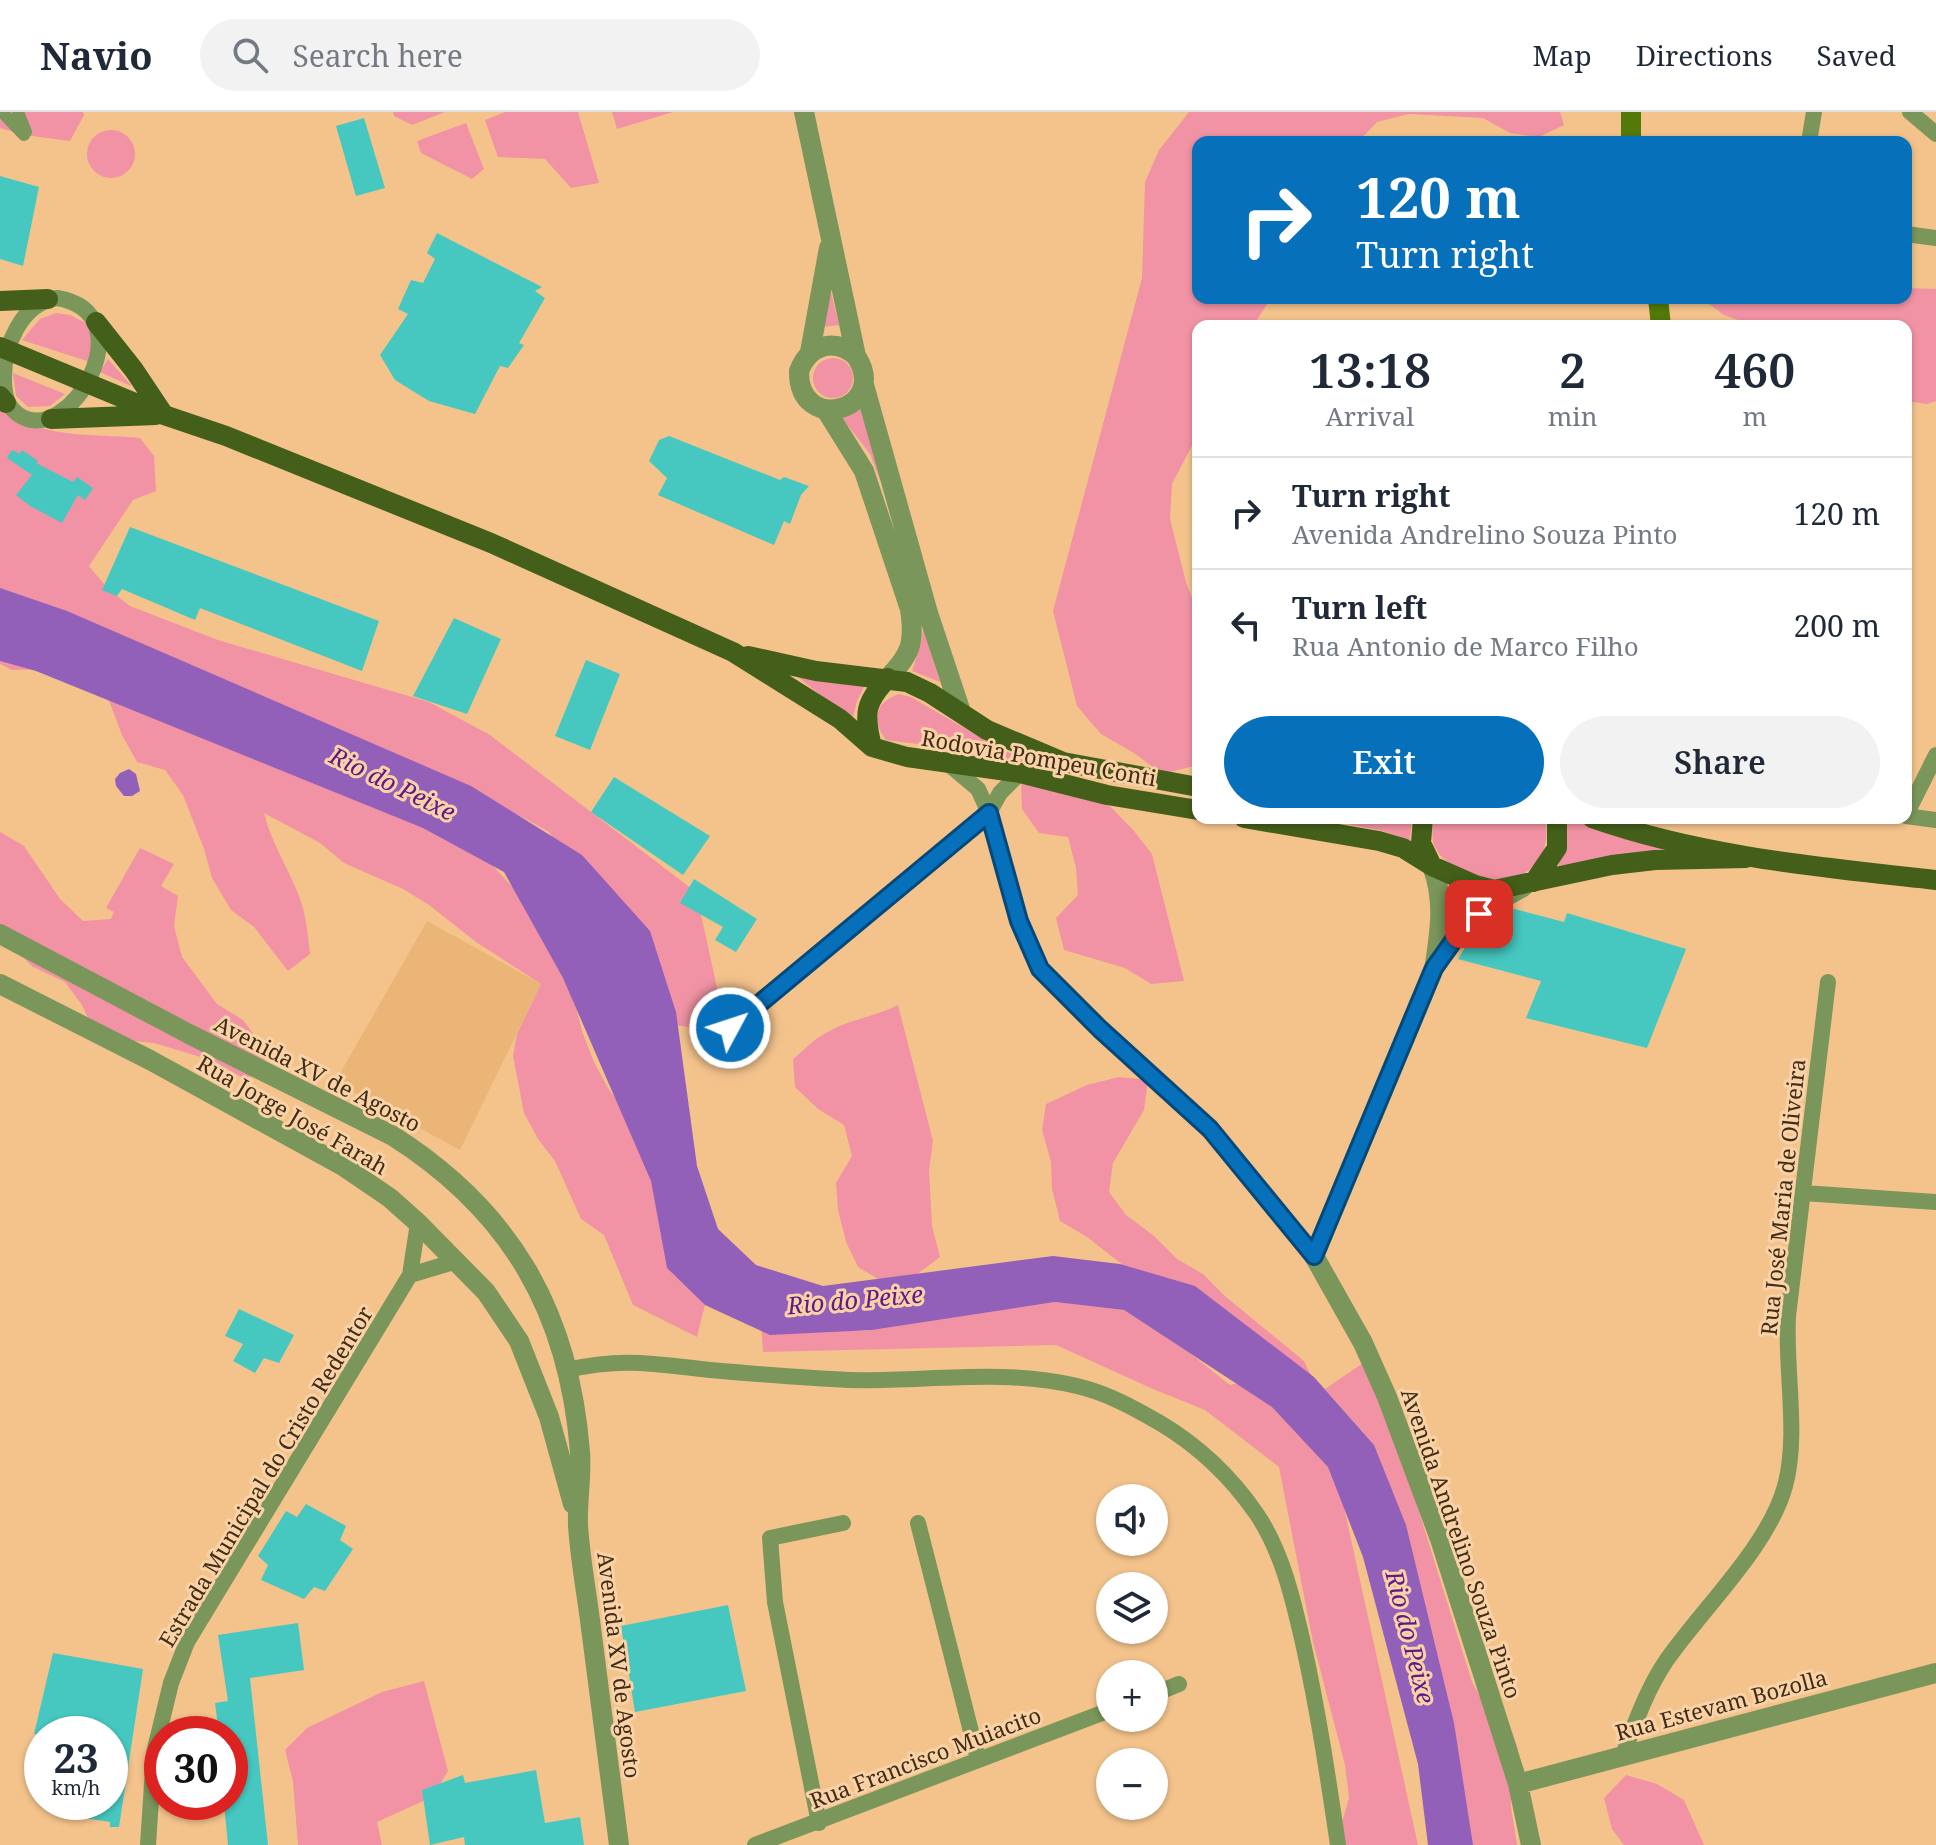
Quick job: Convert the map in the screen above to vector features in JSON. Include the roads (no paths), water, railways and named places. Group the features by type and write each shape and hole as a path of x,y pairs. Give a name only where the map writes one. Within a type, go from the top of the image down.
{"main road":[{"path":"1631,112 1631,136"},
{"path":"0,301 48,299"},
{"path":"96,322 164,415"},
{"path":"3,348 164,415 226,436 491,543 733,652 840,719 872,747"},
{"path":"51,419 164,415"},
{"name":"Rodovia Pompeu Conti","path":"733,652 816,671 888,678 918,687 987,730 1063,762 1192,786"},
{"path":"872,747 866,725 867,704 888,678"},
{"name":"Rodovia Pompeu Conti","path":"872,747 907,757 1020,773 1107,795 1192,809"},
{"path":"1279,824 1403,848 1432,866 1494,890 1612,865 1655,860 1746,858"},
{"path":"1423,824 1421,843 1432,866"},
{"path":"1534,882 1557,848 1557,824"},
{"path":"1613,824 1746,858 1936,880"}],"street":[{"path":"2,112 26,135 18,112"},
{"path":"804,112 831,237 856,356 865,374 859,396 850,405 838,410 817,407 805,397 798,383 799,371 810,352 831,237"},
{"path":"1810,136 1814,112"},
{"path":"1910,112 1936,134"},
{"path":"1912,235 1936,238"},
{"path":"57,298 79,304 96,322 98,348 88,382 73,401 51,419 35,421 24,418 3,399 3,348 29,313 48,299 57,298"},
{"path":"810,352 819,347 839,345 856,356"},
{"path":"864,385 928,613 961,712"},
{"path":"826,410 864,471 910,609 911,643 905,659 888,678"},
{"path":"1912,803 1936,755"},
{"name":"Avenida Andrelino Souza Pinto","path":"944,761 978,789 989,813 1019,921 1040,969 1100,1029 1210,1129 1314,1256 1363,1343 1387,1397 1440,1539 1518,1784 1531,1845"},
{"path":"730,1028 989,813 1000,793 1020,773"},
{"path":"1912,816 1936,820"},
{"path":"1432,866 1442,907 1434,968"},
{"path":"1314,1256 1434,968 1463,927 1496,902 1534,882"},
{"name":"Avenida XV de Agosto","path":"0,934 189,1034 331,1103 421,1154 473,1199 502,1230 520,1256 538,1287 567,1370 580,1453 578,1523 619,1845"},
{"name":"Rua José Maria de Oliveira","path":"1623,1755 1650,1689 1665,1662 1753,1547 1785,1487 1790,1460 1788,1316 1828,982"},
{"name":"Rua Jorge José Farah","path":"0,984 150,1060 343,1166 390,1198 418,1223 457,1261 505,1316 534,1377 559,1448 578,1523"},
{"path":"1803,1193 1936,1202"},
{"name":"Estrada Municipal do Cristo Redentor","path":"148,1845 154,1753 171,1683 187,1642 410,1275 418,1223"},
{"path":"410,1275 457,1261"},
{"path":"534,1377 600,1362 631,1361 776,1376 852,1380 978,1376 1037,1379 1078,1386 1127,1404 1185,1438 1224,1475 1257,1514 1277,1555 1293,1597 1318,1711 1338,1845"},
{"path":"819,1823 775,1602 770,1538 843,1523"},
{"path":"918,1523 978,1759"},
{"name":"Rua Estevam Bozolla","path":"1518,1784 1936,1673"},
{"path":"1168,1688 1179,1684"},
{"name":"Rua Francisco Muiacito","path":"755,1845 1096,1715"}],"water":[{"name":"Rio do Peixe","path":"0,588 67,611 471,786 582,855 650,931 676,1012 697,1166 718,1229 756,1265 823,1286 1053,1256 1120,1264 1195,1286 1314,1377 1374,1445 1406,1525 1454,1723 1473,1845 1428,1845 1418,1764 1363,1557 1328,1467 1272,1407 1124,1310 1055,1302 872,1330 770,1335 705,1305 667,1268 651,1181 563,978 504,872 423,828 36,671 0,661"},
{"path":"129,769 136,774 140,791 124,796 115,779"}]}
